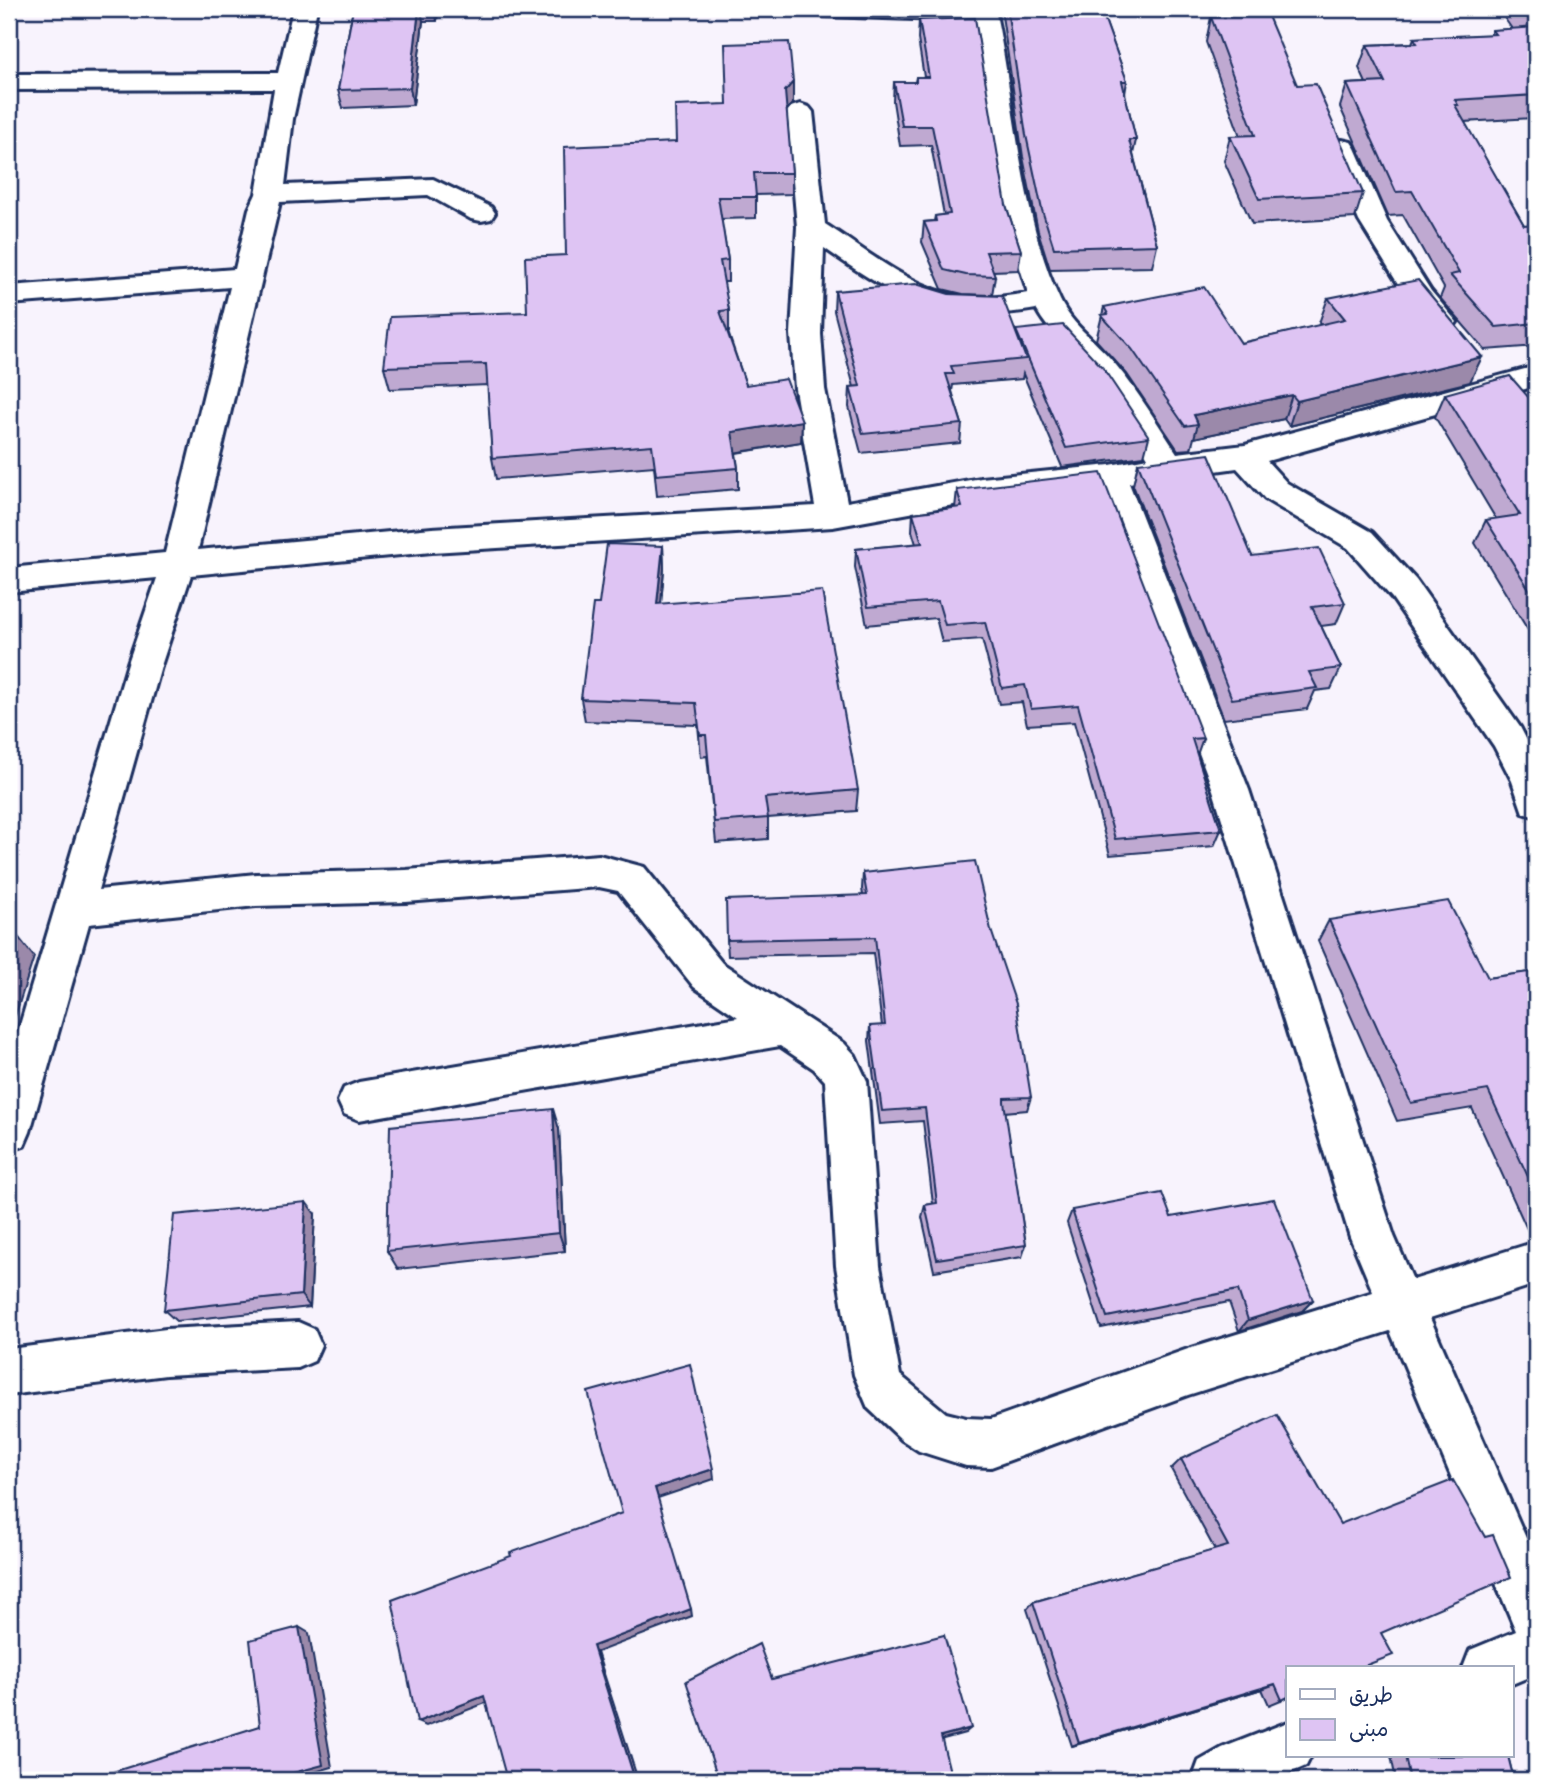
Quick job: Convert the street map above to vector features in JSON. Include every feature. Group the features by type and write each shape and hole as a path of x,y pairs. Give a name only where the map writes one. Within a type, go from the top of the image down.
{"street":[{"path":"9,1132 145,663 179,562 263,209 270,194 280,120 304,9"},
{"path":"824,9 983,11 1020,224 1045,299 1055,317 1104,370 1134,410 1168,465"},
{"path":"9,82 289,81"},
{"path":"800,112 811,227 806,334 810,389 833,516"},
{"path":"1332,125 1373,221 1420,297 1454,338"},
{"path":"270,194 433,187 481,213"},
{"path":"811,227 887,276 929,296 964,306 1004,306 1045,299"},
{"path":"9,295 247,277"},
{"path":"9,580 432,540 833,516 981,489 1110,476 1168,465 1245,456 1487,377 1536,376"},
{"path":"1245,456 1276,491 1360,540 1404,589 1507,737 1530,781 1536,802"},
{"path":"1110,476 1231,790 1372,1237 1536,1619"},
{"path":"75,909 256,890 406,886 600,871 629,878 708,975 829,1056 840,1068 846,1081 858,1266 877,1375 884,1392 919,1423 936,1434 966,1442 991,1443 1188,1372 1536,1264"},
{"path":"359,1101 786,1027"},
{"path":"9,1372 166,1352 298,1345"},
{"path":"1493,1666 1536,1650"},
{"path":"1218,1780 1241,1767 1286,1749"}],"building":[{"path":"353,9 419,9 410,88 338,90"},
{"path":"1007,9 1101,9 1127,81 1122,81 1136,140 1129,140 1157,245 1054,248 1042,210 1026,135"},
{"path":"1524,9 1536,9 1536,26"},
{"path":"1268,16 1297,85 1316,84 1363,193 1259,199 1230,136 1255,135 1211,17"},
{"path":"975,18 1006,205 1021,251 986,252 995,276 966,275 944,270 924,222 936,221 935,216 950,214 932,126 902,126 894,82 916,82 916,77 929,77 919,20"},
{"path":"1536,27 1536,95 1455,100 1458,105 1455,105 1524,225 1536,224 1536,323 1496,327 1450,275 1459,273 1412,191 1396,192 1347,84 1385,82 1367,45 1417,43 1414,38 1495,34 1492,30"},
{"path":"789,42 793,82 785,91 792,173 754,173 756,197 718,197 728,260 720,261 729,310 720,311 746,385 786,379 802,421 732,432 738,468 656,475 652,445 492,458 486,364 384,367 390,317 527,312 525,257 566,255 564,147 676,142 675,106 727,104 725,44"},
{"path":"1418,280 1482,357 1297,401 1292,395 1194,415 1198,424 1185,426 1132,349 1101,315 1108,314 1104,307 1204,287 1241,343 1345,319 1328,298"},
{"path":"916,284 949,294 1002,296 1026,359 951,366 954,374 946,374 962,424 863,434 850,387 860,386 835,291"},
{"path":"1063,325 1103,368 1149,437 1066,448 1016,330"},
{"path":"1510,376 1529,398 1536,397 1536,600 1486,520 1520,515 1445,394"},
{"path":"1209,454 1252,556 1319,548 1345,603 1312,607 1341,668 1309,672 1317,688 1232,699 1138,463"},
{"path":"1101,473 1203,738 1192,739 1221,830 1115,839 1078,705 1031,709 1025,685 1002,688 985,622 945,625 938,601 868,607 856,549 922,543 913,513 962,507 957,490"},
{"path":"607,544 663,546 657,604 822,591 858,790 765,798 768,818 714,822 706,735 700,735 696,703 581,699 593,604 599,604"},
{"path":"975,861 991,930 1016,1004 1031,1097 1004,1098 1026,1245 937,1259 925,1205 937,1203 925,1108 882,1111 870,1026 885,1025 875,937 727,940 726,900 867,895 863,873"},
{"path":"1448,901 1488,978 1536,971 1536,1194 1488,1090 1411,1103 1329,920"},
{"path":"9,934 16,934 9,957"},
{"path":"553,1109 559,1233 387,1251 390,1126"},
{"path":"1162,1193 1171,1217 1274,1199 1313,1300 1248,1320 1238,1290 1107,1317 1072,1210"},
{"path":"306,1202 301,1295 164,1310 174,1215"},
{"path":"690,1364 713,1469 655,1488 691,1609 593,1646 635,1780 507,1780 484,1696 417,1722 392,1600 511,1556 510,1553 622,1513 588,1392"},
{"path":"1277,1415 1340,1524 1453,1480 1485,1537 1493,1535 1511,1577 1381,1633 1393,1655 1364,1666 1286,1666 1286,1698 1282,1700 1275,1684 1079,1743 1033,1602 1228,1546 1181,1459"},
{"path":"299,1627 323,1765 267,1780 101,1780 100,1776 260,1726 250,1640"},
{"path":"944,1635 971,1728 941,1736 952,1780 821,1780 820,1773 807,1780 703,1780 716,1772 686,1681 759,1644 772,1679"},
{"path":"1405,1758 1508,1758 1514,1780 1410,1780"}]}
